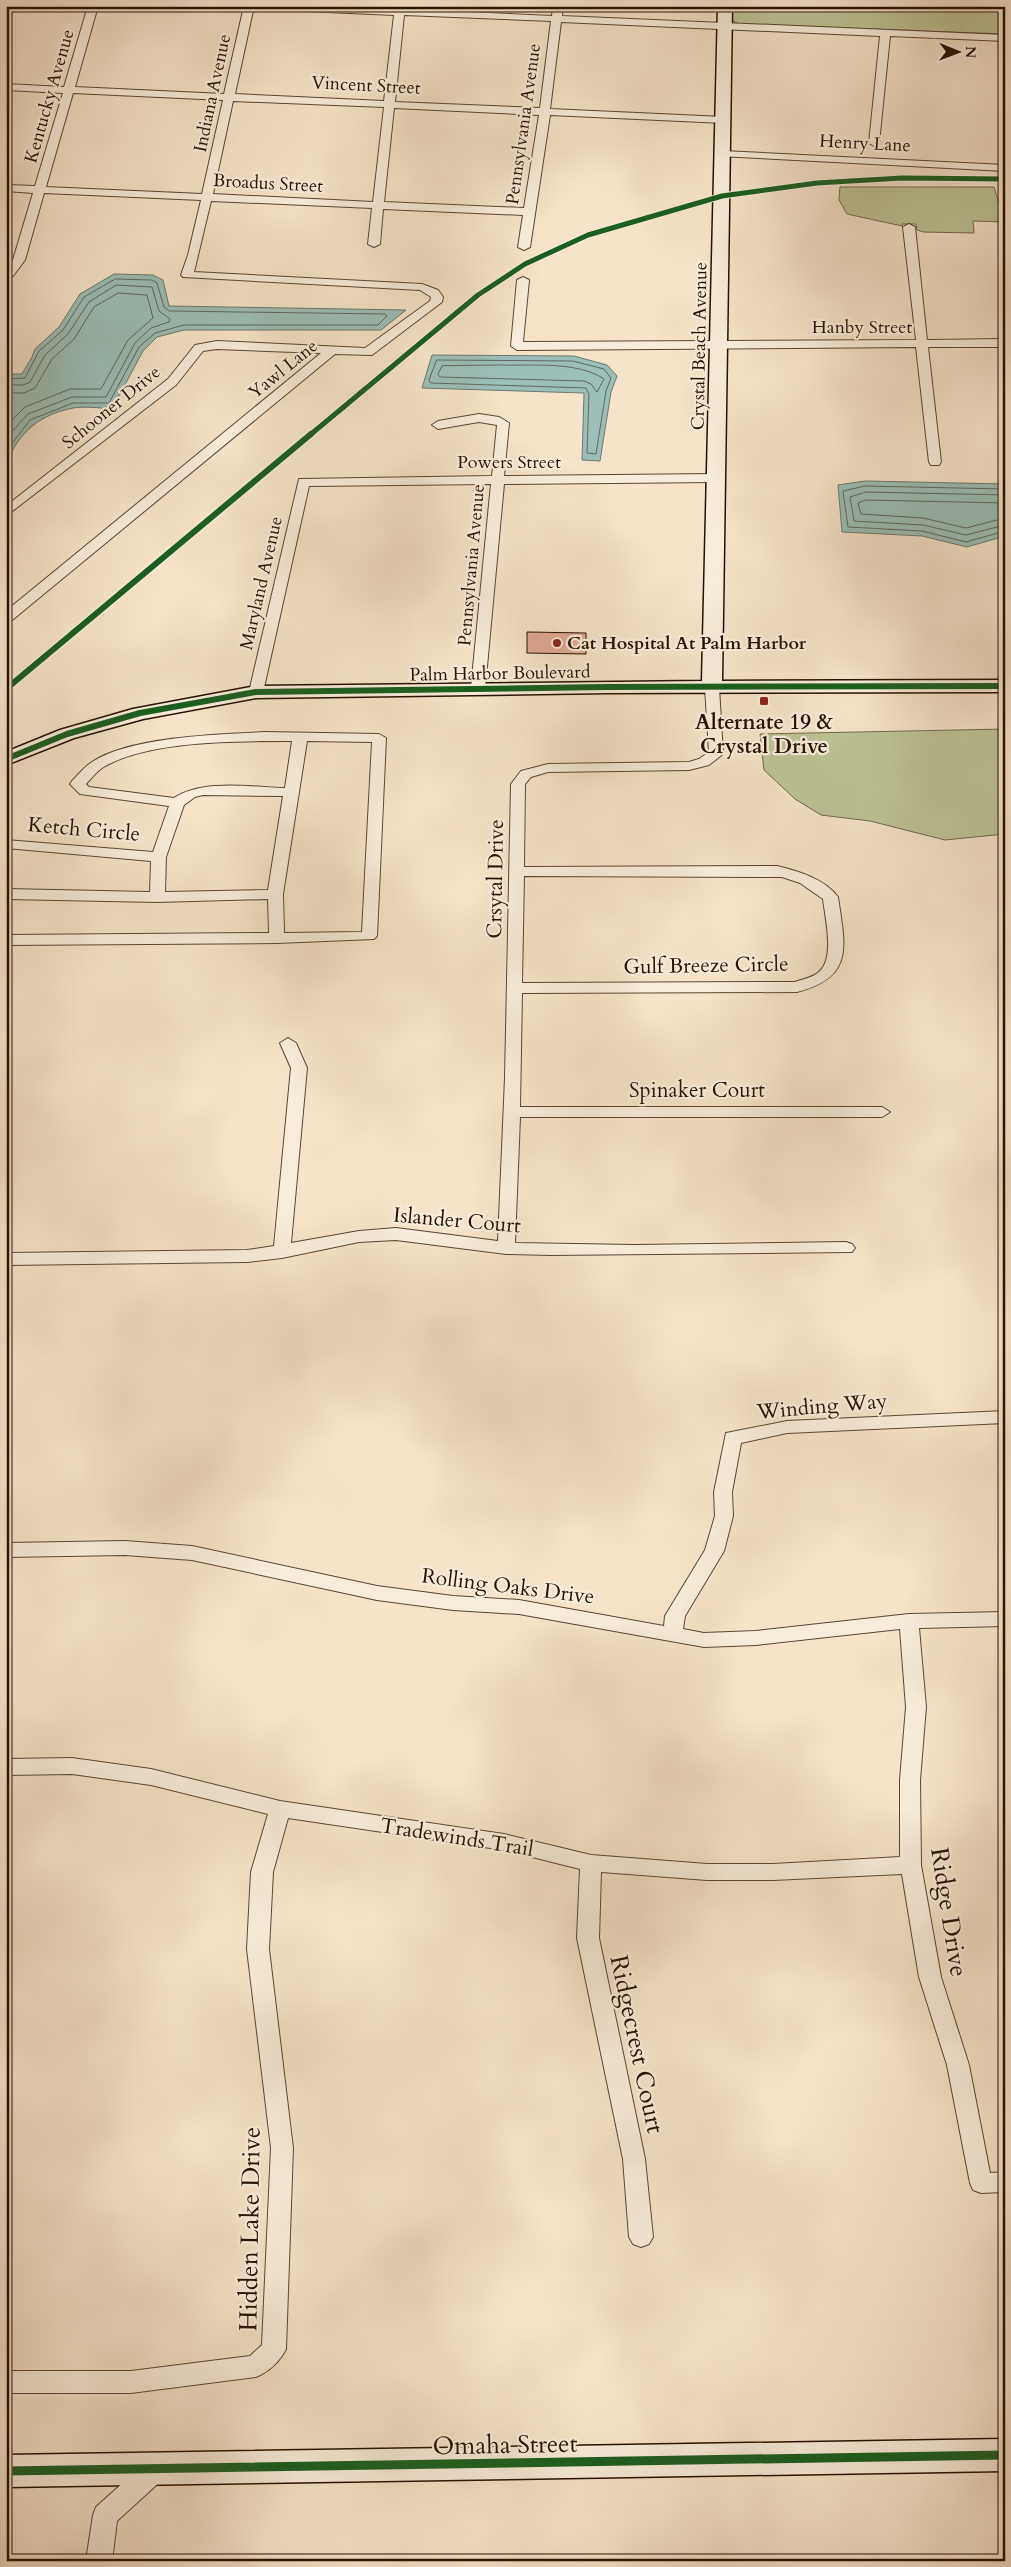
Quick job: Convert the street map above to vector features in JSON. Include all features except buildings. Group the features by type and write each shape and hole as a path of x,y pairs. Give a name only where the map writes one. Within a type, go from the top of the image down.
{"street":[{"name":"Kentucky Avenue","path":"6,278 19,260 93,6"},
{"name":"Indiana Avenue","path":"187,274 194,255 249,6"},
{"path":"262,6 400,9 556,19 1005,38"},
{"name":"Pennsylvania Avenue","path":"524,247 545,111 558,6"},
{"name":"Crystal Beach Avenue","path":"712,687 725,6"},
{"path":"374,244 400,9"},
{"path":"874,143 885,33"},
{"name":"Vincent Street","path":"6,88 724,120"},
{"name":"Henry Lane","path":"723,154 1005,168"},
{"name":"Broadus Street","path":"6,188 529,212"},
{"path":"910,227 935,462"},
{"name":"Yawl Lane","path":"6,618 330,352 368,352 436,302 437,297 434,292 422,287 188,277 187,274"},
{"path":"523,280 516,346 719,345"},
{"name":"Hanby Street","path":"719,345 1005,343"},
{"name":"Schooner Drive","path":"6,512 172,382 199,348 217,345 330,352"},
{"name":"Pennsylvania Avenue","path":"438,425 476,417 494,419 503,423 478,688"},
{"name":"Powers Street","path":"303,482 716,478"},
{"name":"Maryland Avenue","path":"256,692 303,482"},
{"name":"Palm Harbor Boulevard","path":"6,759 67,734 140,713 256,692 478,688 1005,686"},
{"name":"Crsytal Drive","path":"506,1248 512,1112 518,784 526,774 548,768 689,766 704,762 716,754 712,687"},
{"path":"277,938 275,894 300,737"},
{"path":"6,940 370,936 379,738 210,739 144,747 100,762 82,775 77,784 85,791 176,803"},
{"path":"157,897 159,857 176,803 190,794 203,791 291,792"},
{"name":"Ketch Circle","path":"6,844 159,857"},
{"name":"Gulf Breeze Circle","path":"514,988 797,987 816,981 828,970 835,958 836,942 830,897 807,879 794,874 777,871 517,872"},
{"path":"6,894 157,897 275,894"},
{"path":"282,1252 299,1068 288,1043"},
{"name":"Spinaker Court","path":"512,1112 882,1112"},
{"name":"Islander Court","path":"6,1259 247,1256 282,1252 339,1240 396,1234 450,1238 506,1248 846,1248"},
{"name":"Winding Way","path":"673,1635 675,1616 714,1551 724,1516 723,1492 733,1438 787,1427 1005,1417"},
{"name":"Rolling Oaks Drive","path":"6,1550 125,1548 192,1553 377,1592 452,1602 519,1607 704,1640 756,1638 909,1621 1005,1619"},
{"name":"Ridge Drive","path":"909,1621 916,1707 910,1780 911,1865 930,1977 958,2065 981,2183 1005,2182"},
{"name":"Tradewinds Trail","path":"6,1767 72,1766 151,1777 280,1809 504,1842 591,1863 707,1872 773,1872 911,1865"},
{"name":"Hidden Lake Drive","path":"6,2382 131,2382 202,2374 256,2366 274,2349 282,2148 258,1949 262,1872 280,1809"},
{"name":"Ridgecrest Court","path":"591,1863 588,1938 634,2159 641,2237"},
{"name":"Omaha Street","path":"6,2471 1005,2455"},
{"path":"99,2561 106,2515 156,2470"}],"green space":[{"path":"732,6 1005,6 1005,34 740,24 732,21"},
{"path":"840,187 994,187 999,203 1005,205 1005,222 973,221 974,233 924,232 917,230 916,224 902,224 902,226 847,214 839,200"},
{"path":"1005,729 1005,834 945,840 870,821 821,815 795,799 764,770 760,734"}],"water":[{"path":"114,274 153,275 163,280 169,306 406,310 381,330 184,330 157,337 143,351 112,409 78,407 61,411 40,420 17,443 6,464 6,374 22,374 35,349 59,327 80,294"},
{"path":"432,355 574,356 607,365 617,376 611,392 600,461 582,460 584,393 422,388"},
{"path":"865,481 1005,484 1005,536 967,547 922,536 842,532 838,485"}],"cycle path":[{"path":"6,689 478,295 525,264 588,235 722,196 817,183 902,178 971,177 1005,179"},
{"path":"6,759 67,734 140,713 256,692 608,687 1005,686"},
{"path":"6,2471 1005,2455"}],"place":[{"name":"Cat Hospital At Palm Harbor","path":"557,643"},
{"name":"Alternate 19 & Crystal Drive","path":"764,701"}]}
